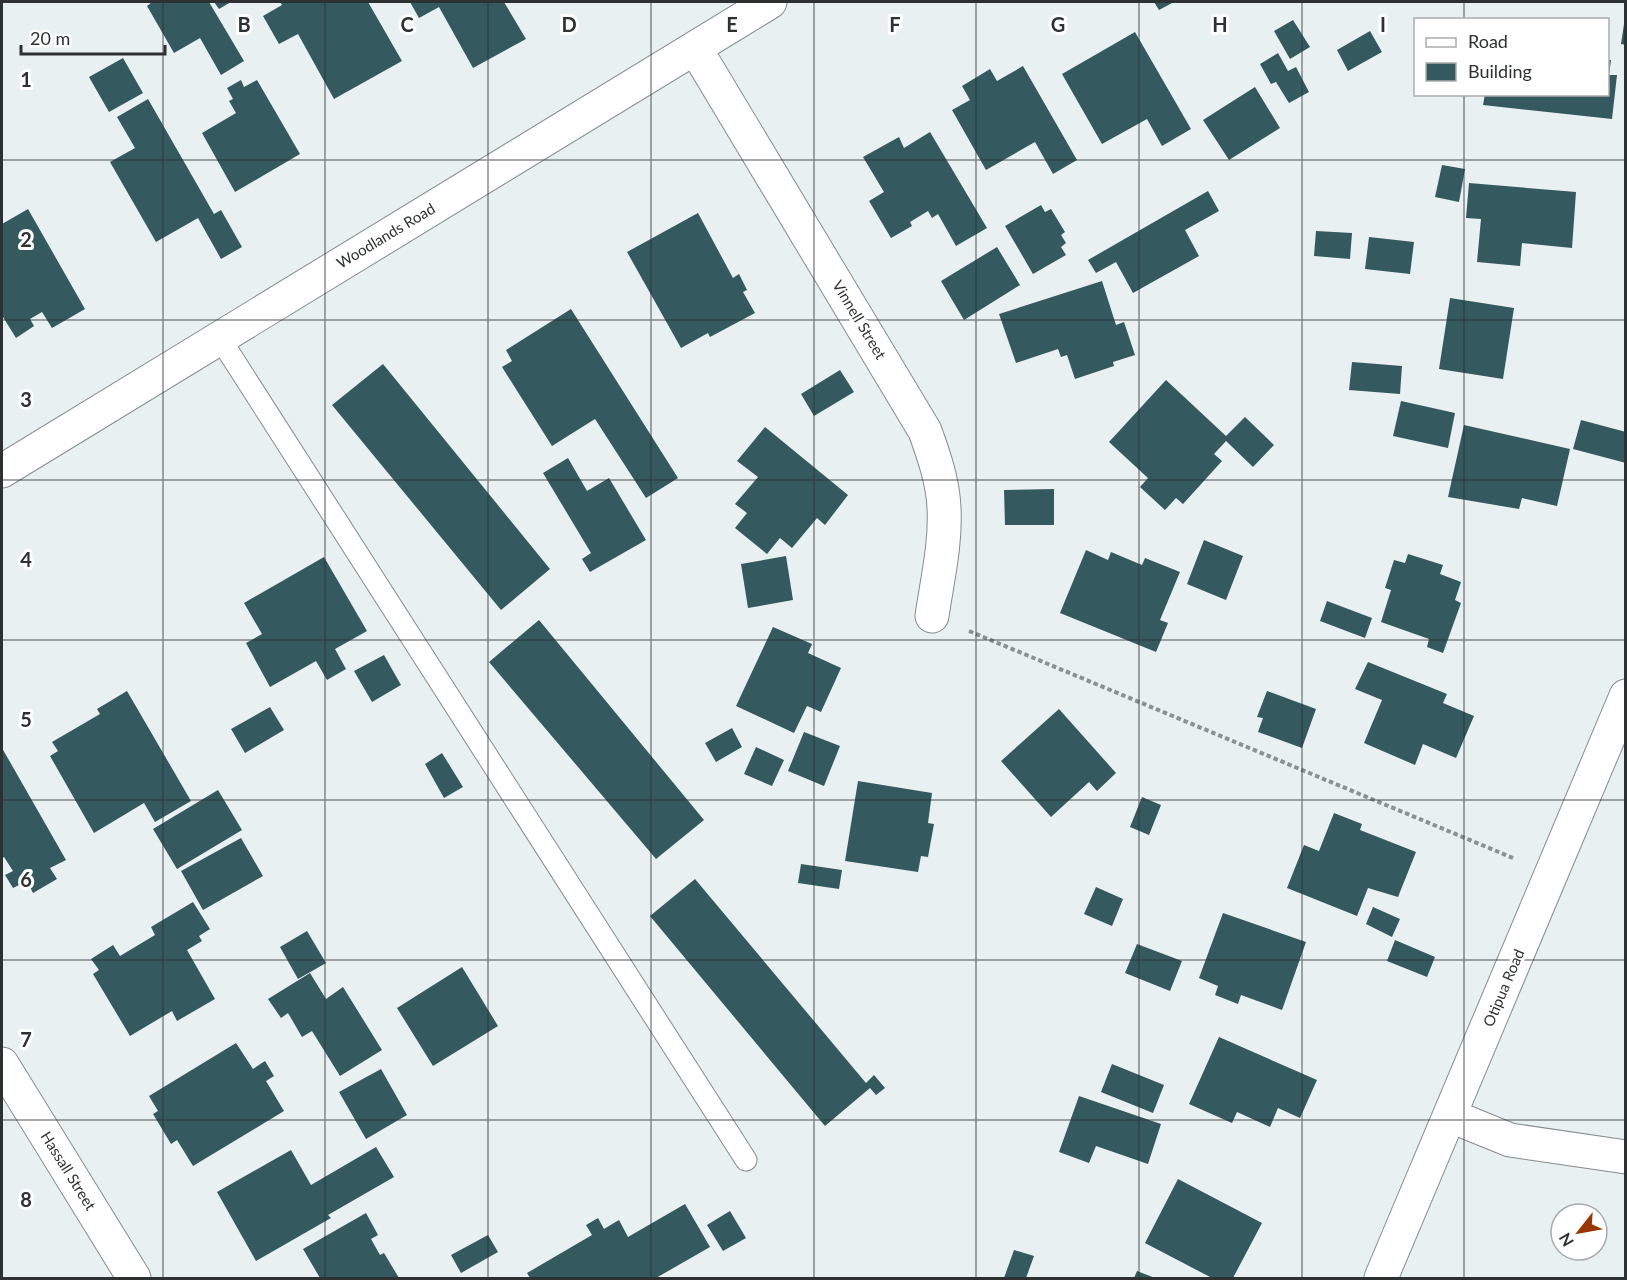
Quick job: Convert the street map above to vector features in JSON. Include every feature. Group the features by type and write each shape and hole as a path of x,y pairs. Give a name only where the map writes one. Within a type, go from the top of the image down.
{"street":[{"name":"Woodlands Road","path":"2,471 770,2"},
{"name":"Vinnell Street","path":"695,48 925,431 937,464 944,508 943,543 932,616"},
{"name":"Otipua Road","path":"1381,1278 1626,696"},
{"name":"Hassall Street","path":"2,1064 134,1278"},
{"path":"1450,1116 1510,1140 1626,1157"}],"lane":[{"path":"219,337 746,1160"}],"path":[{"path":"932,616 1551,874"}],"building":[{"path":"152,2 209,2 244,61 221,75 200,38 174,53 147,6"},
{"path":"214,2 231,2 219,9"},
{"path":"280,2 368,2 402,61 334,99 298,34 279,44 263,16 282,5"},
{"path":"410,2 504,2 526,39 473,68 439,7 419,18"},
{"path":"1154,2 1174,2 1159,10"},
{"path":"1293,20 1310,47 1290,59 1274,31"},
{"path":"1624,24 1626,24 1626,45 1621,44"},
{"path":"1370,31 1382,52 1348,71 1337,50"},
{"path":"1135,32 1191,129 1162,146 1147,119 1102,144 1062,74"},
{"path":"1278,53 1288,71 1296,67 1309,92 1289,103 1276,82 1271,84 1260,64"},
{"path":"123,58 143,93 109,112 89,77"},
{"path":"1023,66 1077,160 1053,174 1035,142 986,170 952,110 970,100 962,86 990,69 997,81"},
{"path":"1609,75 1617,75 1612,119 1483,105 1485,96 1609,96"},
{"path":"241,80 244,87 257,80 300,154 235,192 202,133 236,113 229,101 233,99 227,88"},
{"path":"1255,87 1280,128 1229,160 1203,120"},
{"path":"148,99 214,214 221,210 242,247 221,259 198,218 156,242 110,162 135,148 117,117"},
{"path":"930,132 987,228 956,246 938,214 932,218 928,211 910,222 912,226 891,238 869,201 884,192 863,157 899,137 904,148"},
{"path":"1442,165 1465,169 1459,202 1435,197"},
{"path":"1469,183 1576,192 1572,248 1522,243 1520,266 1477,262 1481,219 1466,218"},
{"path":"1208,191 1219,211 1185,230 1199,256 1133,293 1116,262 1096,273 1088,260"},
{"path":"1041,205 1045,212 1051,209 1065,232 1061,235 1066,243 1061,247 1066,255 1033,274 1005,226"},
{"path":"28,209 85,309 52,328 42,312 30,319 34,326 16,338 3,317 2,319 2,224"},
{"path":"698,213 733,278 739,274 747,290 743,292 755,313 710,337 708,333 681,348 627,252"},
{"path":"1316,231 1352,233 1350,259 1314,256"},
{"path":"1369,237 1414,242 1410,274 1365,269"},
{"path":"997,247 1020,285 964,320 941,281"},
{"path":"1102,281 1116,325 1124,322 1135,355 1113,362 1114,366 1075,379 1067,355 1061,357 1058,349 1016,363 999,314"},
{"path":"1450,298 1514,308 1503,379 1439,369"},
{"path":"571,309 678,478 646,498 595,419 552,446 502,367 512,361 506,350"},
{"path":"1352,362 1402,366 1400,394 1349,390"},
{"path":"383,364 550,569 501,610 332,405"},
{"path":"840,370 854,392 814,416 801,394"},
{"path":"1166,380 1226,436 1245,417 1274,445 1253,467 1226,441 1214,454 1222,461 1183,504 1176,498 1165,510 1140,487 1148,478 1109,442"},
{"path":"1401,401 1455,413 1448,448 1393,436"},
{"path":"1581,420 1626,432 1626,463 1573,449"},
{"path":"1464,425 1570,449 1557,506 1522,498 1519,509 1448,497"},
{"path":"765,427 848,495 825,525 817,518 792,548 780,538 767,554 735,528 747,513 735,504 758,477 737,461"},
{"path":"568,458 587,491 609,478 646,540 590,572 582,559 591,553 543,473"},
{"path":"1054,489 1054,525 1005,525 1004,490"},
{"path":"1204,540 1243,556 1226,600 1187,584"},
{"path":"1086,550 1108,560 1111,552 1142,565 1145,558 1180,572 1160,620 1168,623 1156,652 1060,613"},
{"path":"1408,554 1443,565 1440,574 1461,582 1455,600 1461,603 1443,653 1427,647 1429,639 1381,622 1391,590 1385,588 1394,560 1405,563"},
{"path":"786,556 793,600 748,608 741,564"},
{"path":"324,557 367,631 335,649 346,669 327,680 316,661 270,687 246,643 262,634 244,603"},
{"path":"1327,601 1372,618 1365,638 1320,621"},
{"path":"539,620 704,820 656,859 489,662"},
{"path":"773,627 812,644 808,653 841,668 821,712 807,706 794,733 736,706"},
{"path":"384,655 401,685 372,702 354,671"},
{"path":"1368,662 1447,694 1443,703 1474,716 1456,758 1423,744 1415,765 1364,743 1382,700 1355,689"},
{"path":"127,691 191,801 155,822 144,803 94,833 50,756 58,751 52,742 100,714 97,709"},
{"path":"1267,691 1316,709 1302,748 1258,732 1263,718 1257,717"},
{"path":"270,707 284,730 245,753 231,729"},
{"path":"1059,709 1116,773 1097,791 1089,782 1051,817 1001,761"},
{"path":"732,728 742,747 716,762 705,743"},
{"path":"804,732 840,746 824,786 788,771"},
{"path":"756,747 784,760 772,786 744,774"},
{"path":"2,748 66,860 50,868 57,879 33,893 27,881 13,888 5,875 13,871 4,857 2,858"},
{"path":"442,753 463,787 444,798 425,764"},
{"path":"858,781 932,793 928,823 934,824 928,857 921,856 918,872 845,861"},
{"path":"218,790 242,830 177,869 153,829"},
{"path":"1142,797 1161,805 1149,835 1130,827"},
{"path":"1334,813 1362,824 1360,830 1416,852 1398,897 1368,888 1357,916 1287,888 1304,845 1319,851"},
{"path":"241,838 263,876 203,910 181,871"},
{"path":"801,864 842,870 839,889 798,883"},
{"path":"695,879 866,1083 874,1075 885,1088 876,1095 870,1088 825,1126 650,916"},
{"path":"1096,887 1123,899 1112,926 1084,914"},
{"path":"193,902 210,929 199,936 202,941 187,950 215,999 177,1021 172,1011 130,1036 93,974 99,970 91,959 113,945 120,956 155,935 151,927"},
{"path":"1373,907 1400,919 1392,937 1366,924"},
{"path":"1223,913 1306,942 1282,1010 1241,995 1238,1004 1215,995 1218,986 1199,978"},
{"path":"307,931 326,963 298,979 280,947"},
{"path":"1395,940 1435,957 1427,977 1387,961"},
{"path":"1137,944 1182,961 1170,991 1125,973"},
{"path":"462,967 498,1026 433,1066 397,1008"},
{"path":"310,973 326,999 343,987 382,1050 340,1076 312,1031 302,1037 288,1013 281,1018 268,999"},
{"path":"1219,1037 1317,1080 1300,1118 1278,1108 1270,1127 1237,1112 1232,1123 1189,1104"},
{"path":"236,1043 253,1069 265,1061 274,1076 266,1081 284,1111 193,1166 177,1140 171,1144 153,1114 158,1111 149,1096"},
{"path":"1112,1064 1164,1085 1153,1113 1101,1092"},
{"path":"381,1069 407,1115 366,1139 339,1092"},
{"path":"1079,1096 1161,1124 1148,1164 1096,1146 1089,1163 1059,1152"},
{"path":"376,1147 394,1177 328,1215 331,1218 256,1261 217,1192 291,1150 311,1185"},
{"path":"1178,1179 1262,1223 1233,1278 1212,1278 1145,1243"},
{"path":"685,1204 710,1247 656,1278 530,1278 527,1273 592,1235 586,1225 598,1218 604,1229 619,1220 628,1237"},
{"path":"730,1211 746,1238 723,1251 707,1225"},
{"path":"366,1213 378,1235 371,1239 380,1255 384,1253 399,1278 320,1278 303,1249"},
{"path":"488,1235 498,1252 461,1273 451,1255"},
{"path":"1014,1250 1034,1256 1026,1278 1004,1278"},
{"path":"1137,1271 1155,1278 1134,1278"}]}
